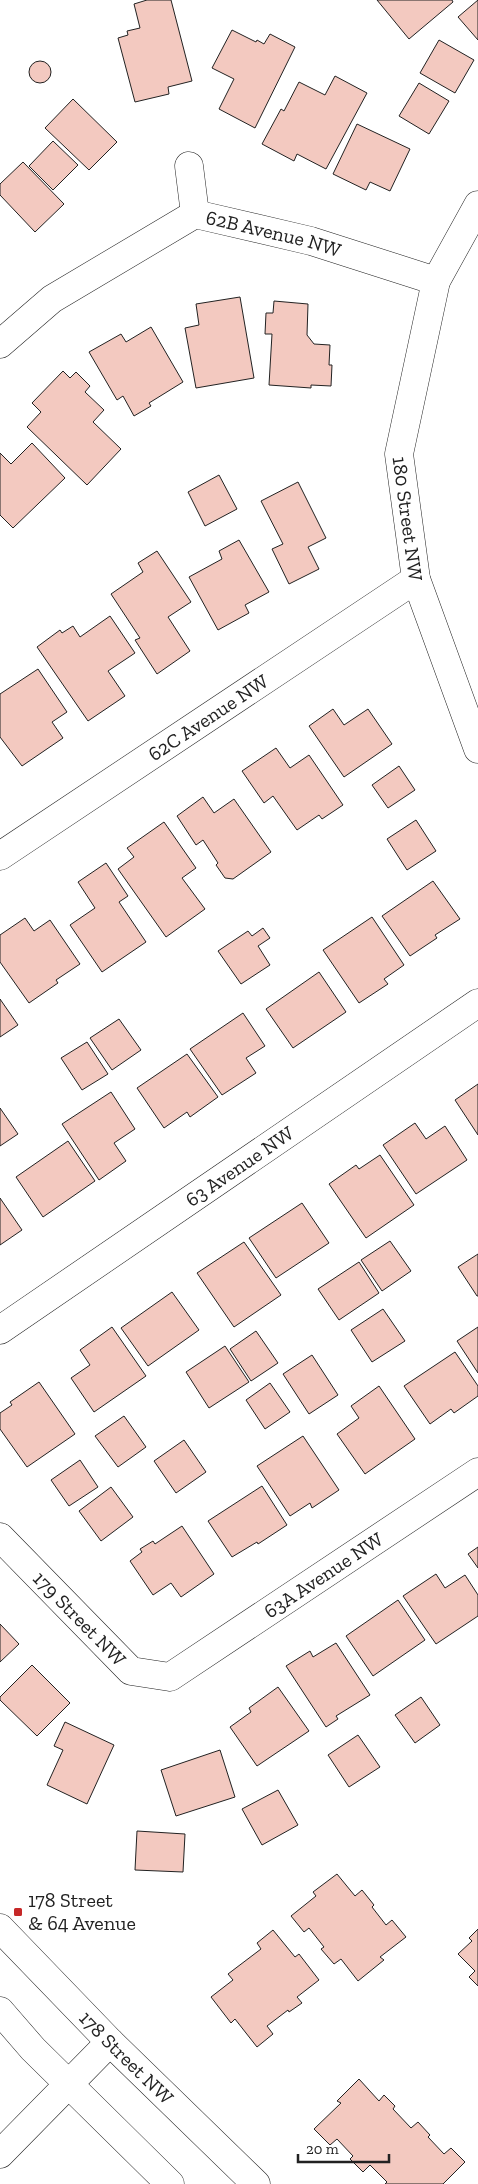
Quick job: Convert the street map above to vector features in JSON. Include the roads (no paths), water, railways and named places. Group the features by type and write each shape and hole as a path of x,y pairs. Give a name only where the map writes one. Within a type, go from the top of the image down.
{"street":[{"path":"189,166 195,214"},
{"path":"436,281 478,205"},
{"name":"62B Avenue NW","path":"0,344 52,299 195,214 311,241 436,281"},
{"name":"180 Street NW","path":"436,281 399,454 416,579 478,749"},
{"name":"62C Avenue NW","path":"0,856 416,579"},
{"name":"63 Avenue NW","path":"0,1330 478,1003"},
{"name":"63A Avenue NW","path":"170,1677 478,1472"},
{"name":"179 Street NW","path":"0,1537 131,1671 170,1677"},
{"name":"178 Street NW","path":"0,1928 110,2042 256,2184"},
{"path":"0,2011 33,2049 170,2184"},
{"path":"0,2154 110,2042"}],"place":[{"name":"178 Street & 64 Avenue","path":"18,1912"}]}
